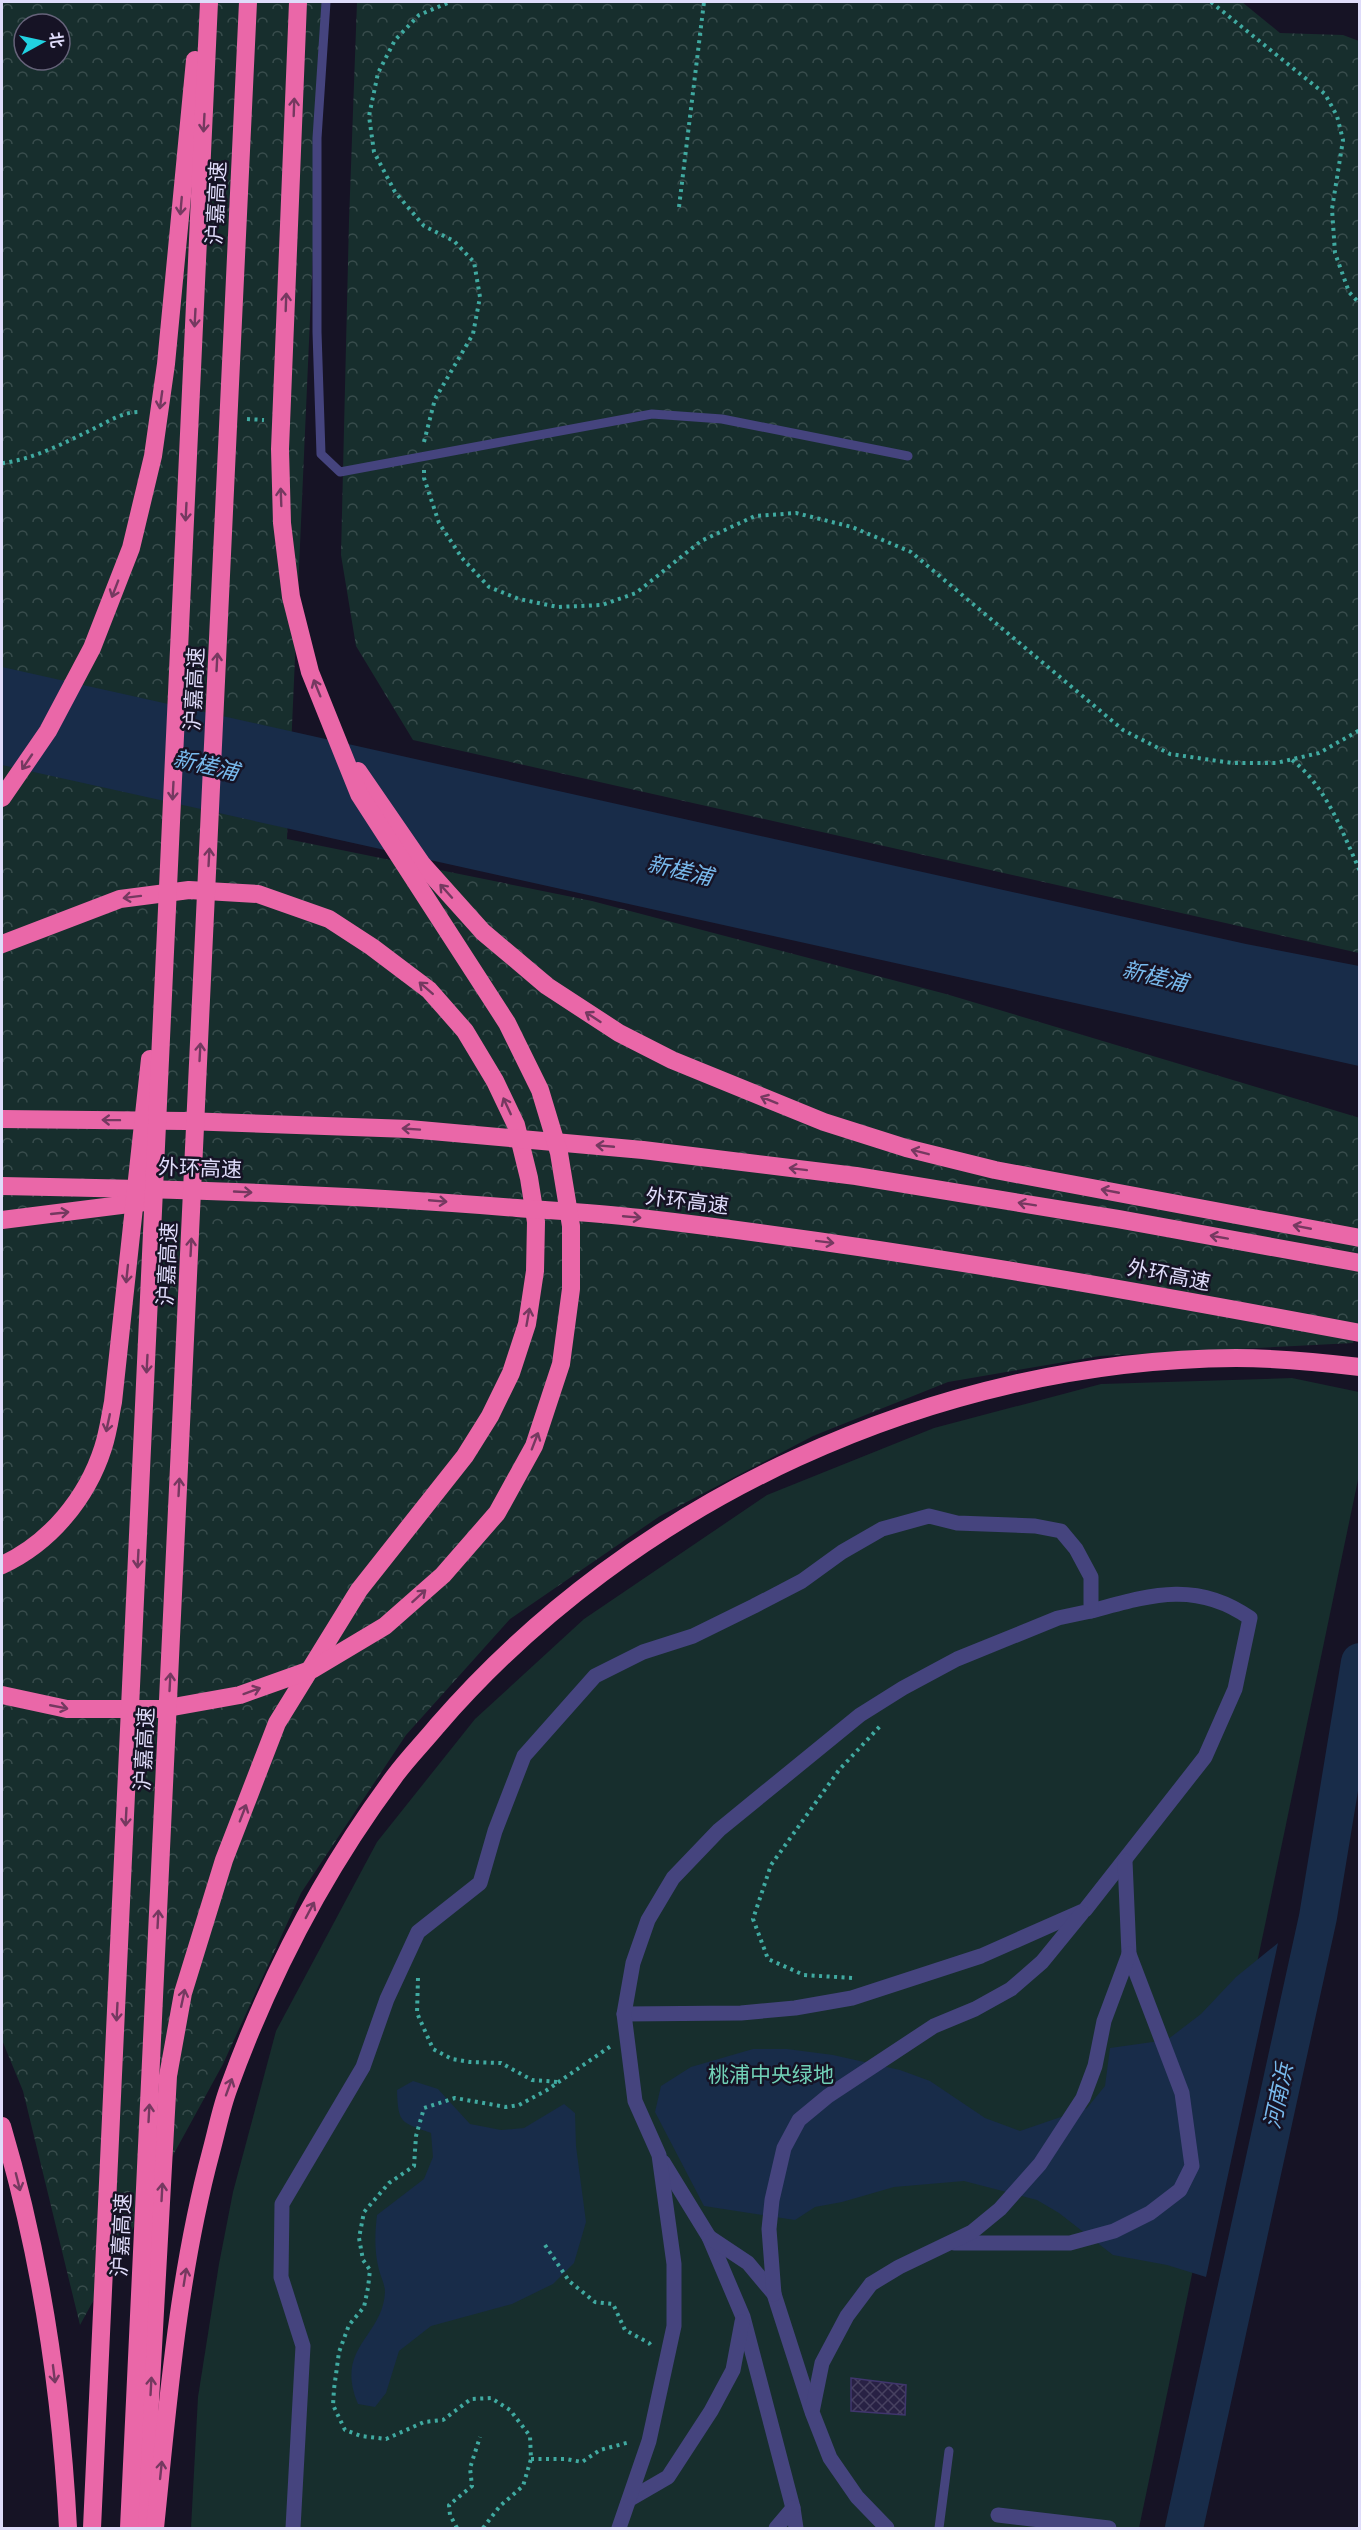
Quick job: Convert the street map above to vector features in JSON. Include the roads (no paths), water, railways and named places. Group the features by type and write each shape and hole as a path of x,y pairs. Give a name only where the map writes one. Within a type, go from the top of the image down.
{"highway":[{"path":"2,798 48,731 92,648 131,548 153,456 166,364 201,2"},
{"name":"沪嘉高速","path":"92,2529 209,2"},
{"name":"沪嘉高速","path":"129,2529 248,2"},
{"path":"2,1695 67,1709 162,1709 240,1695 313,1669 385,1626 443,1575 497,1513 534,1446 561,1364 571,1289 571,1226 559,1153 540,1089 507,1023 358,794 310,672 291,597 282,522 280,449 298,2"},
{"path":"339,742 422,864 483,932 547,986 619,1034 672,1060 824,1122 906,1148 995,1170 1359,1238"},
{"path":"2,1565 20,1556 57,1527 84,1490 103,1448 113,1402 169,881"},
{"path":"2,944 120,899 189,890 258,894 329,919 372,947 429,990 465,1031 495,1081 516,1125 529,1178 536,1222 535,1271 527,1323 511,1373 490,1416 465,1456 359,1590 277,1723 224,1860 183,1993 168,2076 143,2529"},
{"path":"2,1119 185,1121 409,1129 643,1150 856,1176 1118,1219 1359,1263"},
{"name":"外环高速","path":"2,1186 184,1189 410,1199 637,1218 849,1245 1106,1286 1359,1334"},
{"path":"2,1220 139,1205 184,1189"},
{"path":"155,2529 182,2295 197,2204 227,2092 269,1986 327,1877 394,1775 474,1683 557,1607 645,1542 738,1486 837,1440 939,1402 1044,1377 1149,1362 1237,1358 1309,1361 1359,1367"},
{"path":"2,2126 16,2173 49,2329 61,2431 68,2529"}],"street":[{"path":"293,2529 303,2346 281,2277 282,2204 363,2067 387,1999 418,1932 480,1883 495,1831 524,1756 595,1676 644,1652 693,1636 754,1606 802,1581 842,1552 882,1528 929,1516 957,1523 1035,1526 1061,1531 1076,1549 1090,1577 1091,1611"},
{"path":"796,2529 793,2508 743,2317 709,2237 659,2156 635,2101 624,2014 633,1963 648,1920 673,1878 719,1830 860,1715 903,1688 957,1659 1058,1618 1148,1595 1184,1592 1235,1607 1251,1618 1235,1689 1205,1757 1125,1861 1042,1962 1011,1989 975,2009 934,2025 828,2096 800,2120 784,2148 775,2181 770,2229 774,2294 812,2412 830,2458 857,2497 887,2529"},
{"path":"950,2243 1070,2243 1114,2231 1150,2213 1180,2190 1192,2166 1182,2093 1167,2059 1159,2028 1129,1954 1125,1861"},
{"path":"624,2014 741,2013 795,2008 852,1998 981,1956 1085,1910"},
{"path":"812,2412 822,2363 847,2316 871,2284 899,2267 972,2232 1000,2209 1040,2164 1083,2098 1095,2066 1104,2021 1129,1954"},
{"path":"619,2529 649,2440 674,2326 674,2264 659,2156"},
{"path":"709,2237 748,2262 774,2294"},
{"path":"630,2499 668,2477 711,2411 733,2370 743,2317"},
{"path":"776,2529 793,2508"},
{"path":"998,2515 1109,2529"}],"lane":[{"path":"326,2 317,138 317,332 321,454 339,472 652,414 722,419 908,456"},
{"path":"939,2529 949,2451"}],"water":[{"name":"新槎浦","path":"2,667 1246,944 1359,966 1359,1066 2,765"},
{"path":"1278,1943 1206,2277 1167,2265 1113,2255 1059,2213 1037,2200 964,2181 894,2187 815,2207 795,2220 704,2206 655,2112 661,2086 691,2067 753,2049 787,2049 833,2055 900,2070 930,2081 985,2118 1020,2131 1087,2108 1105,2086 1110,2048 1167,2040 1201,2014 1236,1977"},
{"path":"413,2081 438,2089 470,2124 501,2130 524,2128 564,2104 575,2113 576,2146 586,2222 574,2263 553,2284 512,2304 431,2326 399,2351 386,2393 375,2407 358,2404 352,2385 352,2369 355,2355 377,2320 385,2292 376,2256 377,2215 424,2179 433,2157 431,2133 407,2124 400,2116 397,2090"}],"waterway":[{"name":"河南浜","path":"1184,2528 1318,1917 1360,1662"}],"park label":[{"name":"桃浦中央绿地","path":"771,2074"}]}
